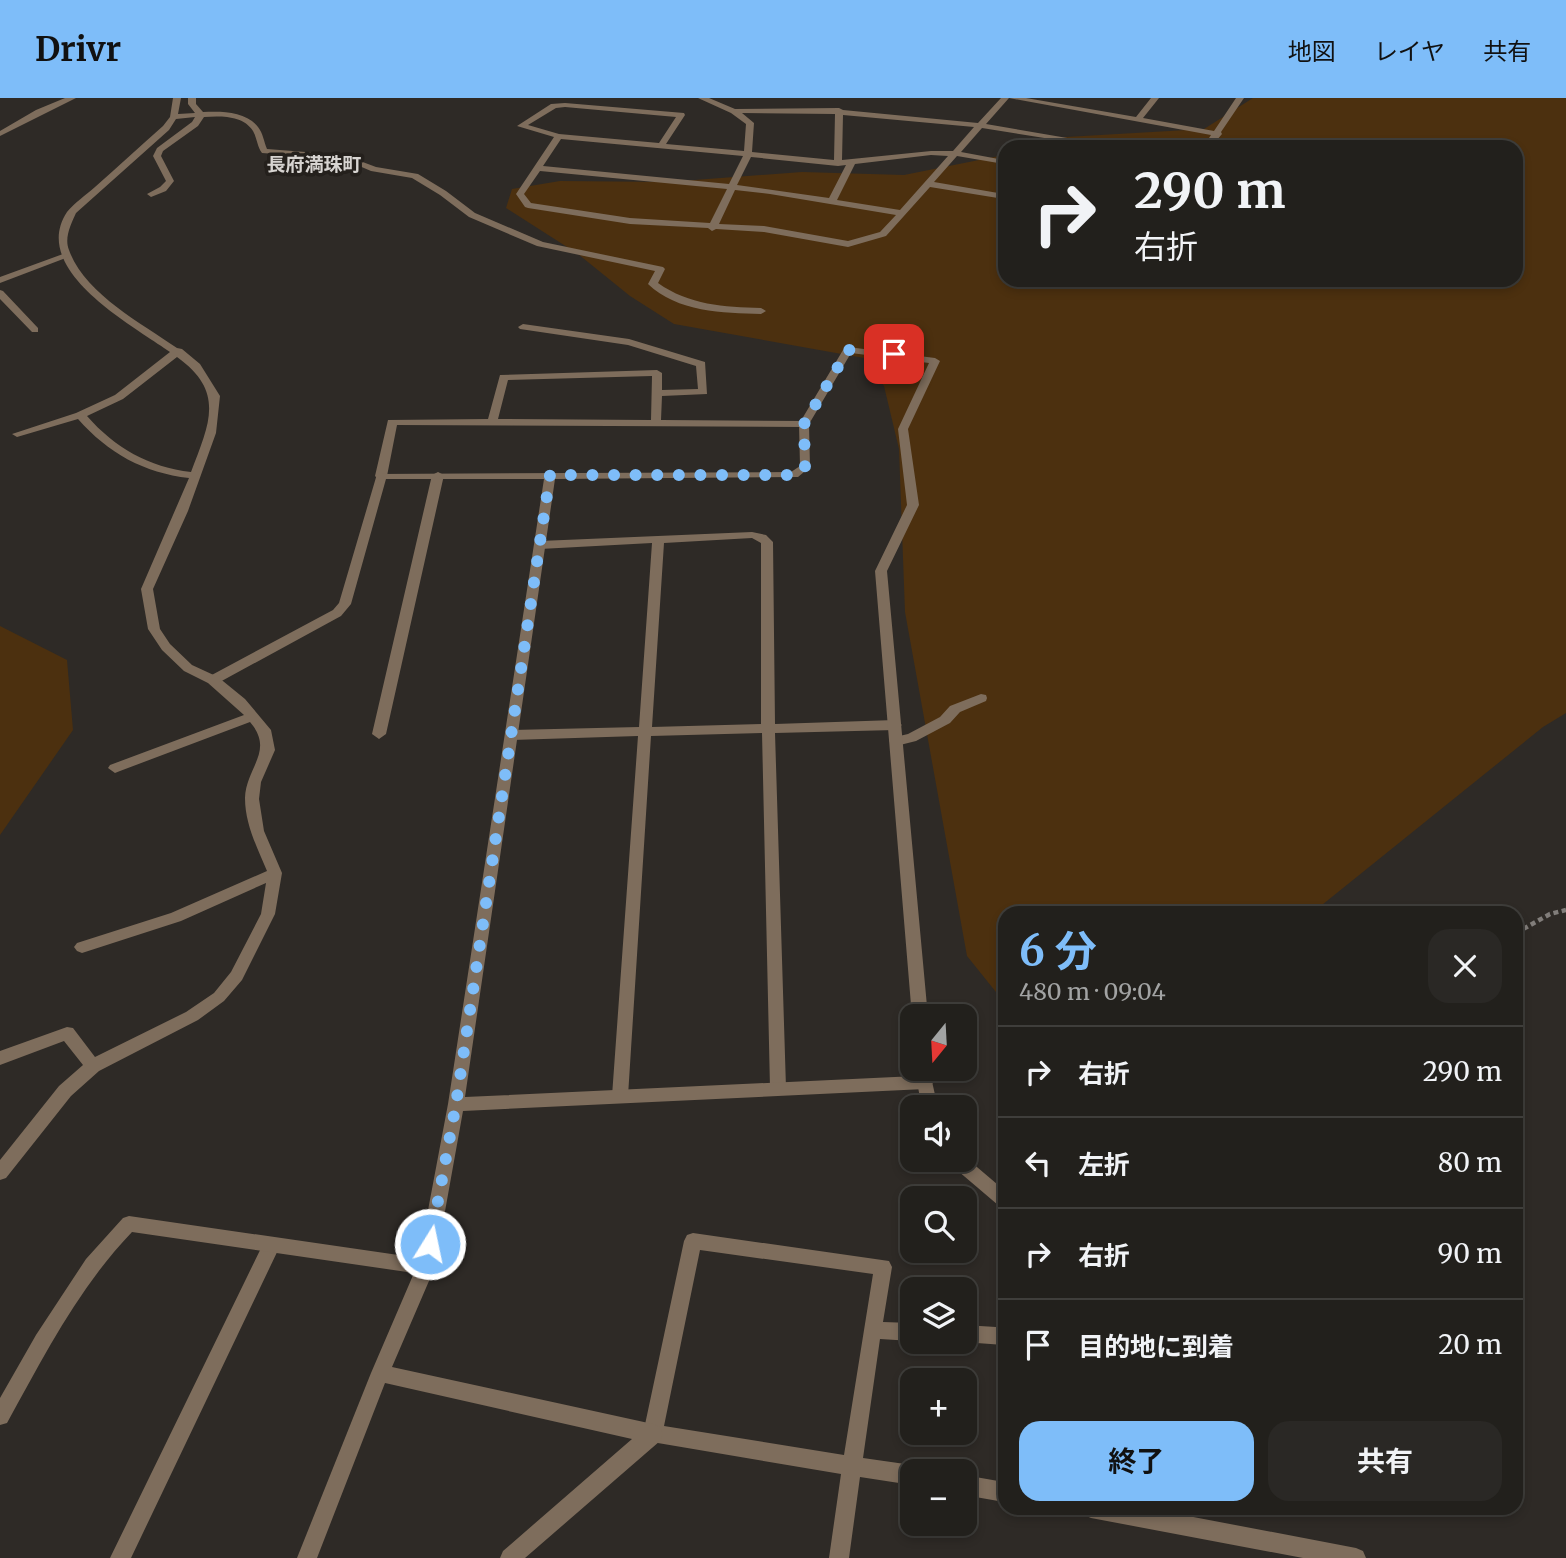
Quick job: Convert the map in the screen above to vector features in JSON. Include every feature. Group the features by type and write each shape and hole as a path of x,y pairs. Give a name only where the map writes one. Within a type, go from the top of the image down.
{"street":[{"path":"0,134 40,111 72,98"},
{"path":"0,1173 65,1091 93,1066 192,1016 219,997 237,976 268,914 275,873 257,831 252,799 254,782 268,750 264,730 253,716 213,680 188,668 166,647 153,629 147,589 211,433 215,396 195,366 178,351 102,300 79,278 66,257 62,239 72,212 166,128 174,117 177,98"},
{"path":"192,98 192,104 201,115"},
{"path":"702,98 734,111 750,124 748,155 712,228"},
{"path":"559,136 520,194 528,205 592,217 712,228 764,229 848,244 883,234 958,154 1005,98"},
{"path":"1013,98 1218,134"},
{"path":"1060,106 1066,98"},
{"path":"1138,120 1155,98"},
{"path":"1213,140 1240,98"},
{"path":"661,146 681,115 565,105 554,106 521,126 559,136 748,155 838,163 931,153 958,154 998,161"},
{"path":"734,111 839,110 983,124 1076,140"},
{"path":"838,163 839,110"},
{"path":"174,117 201,115 239,118 251,123 259,133 261,147 265,151 344,157 374,169 415,176 472,215 540,244 660,269 653,284 683,301 704,307 761,311"},
{"path":"151,194 163,189 170,181 157,156 160,150 195,124 201,115"},
{"path":"832,201 851,163"},
{"path":"538,168 730,188 832,201 902,214"},
{"path":"930,184 998,196"},
{"path":"0,280 66,257"},
{"path":"0,293 35,330"},
{"path":"523,327 629,342 701,363 703,392 657,393"},
{"path":"381,476 794,475 805,467 804,424 848,350 935,361 903,429 913,505 881,570 919,1004"},
{"path":"17,435 80,415 119,397 178,351"},
{"path":"492,423 504,377 657,373 656,423"},
{"path":"80,415 98,437 117,450 157,470 195,476"},
{"path":"213,680 337,613 345,604 381,476 392,422 804,424"},
{"path":"379,734 439,475"},
{"path":"307,1558 380,1373 426,1267 456,1104 550,475"},
{"path":"540,545 752,535 762,537 767,542 768,729 778,1088"},
{"path":"621,1096 657,539"},
{"path":"896,741 911,738 945,720 955,709 981,698"},
{"path":"115,768 253,716"},
{"path":"512,735 895,725"},
{"path":"82,947 176,917 275,873"},
{"path":"0,1058 67,1033 93,1066"},
{"path":"456,1104 778,1088 900,1078"},
{"path":"971,1172 998,1195"},
{"path":"0,1416 77,1288 117,1234 128,1224 426,1267"},
{"path":"510,1558 653,1434 693,1241 883,1267 839,1558"},
{"path":"120,1558 271,1246"},
{"path":"872,1330 900,1331"},
{"path":"977,1335 998,1336"},
{"path":"380,1373 653,1434 900,1473"},
{"path":"977,1487 998,1491"},
{"path":"1128,1515 1356,1558"}],"path":[{"path":"1523,929 1550,914 1566,910"}],"shaded area":[{"path":"1253,98 1566,98 1566,713 1543,727 1321,906 998,906 998,995 967,956 905,612 899,449 884,386 864,358 674,324 630,296 578,254 506,208 512,189 560,181 668,182 802,172 904,175 998,156 998,287 1523,287 1523,140 1056,140 1066,137 1204,129"},
{"path":"0,626 67,660 73,730 0,835"}],"district":[{"name":"長府満珠町","path":"314,164"}],"route":[{"path":"430,1244 445,1151 456,1104 550,475 794,475 805,467 807,456 804,424 848,350 894,354"}]}
